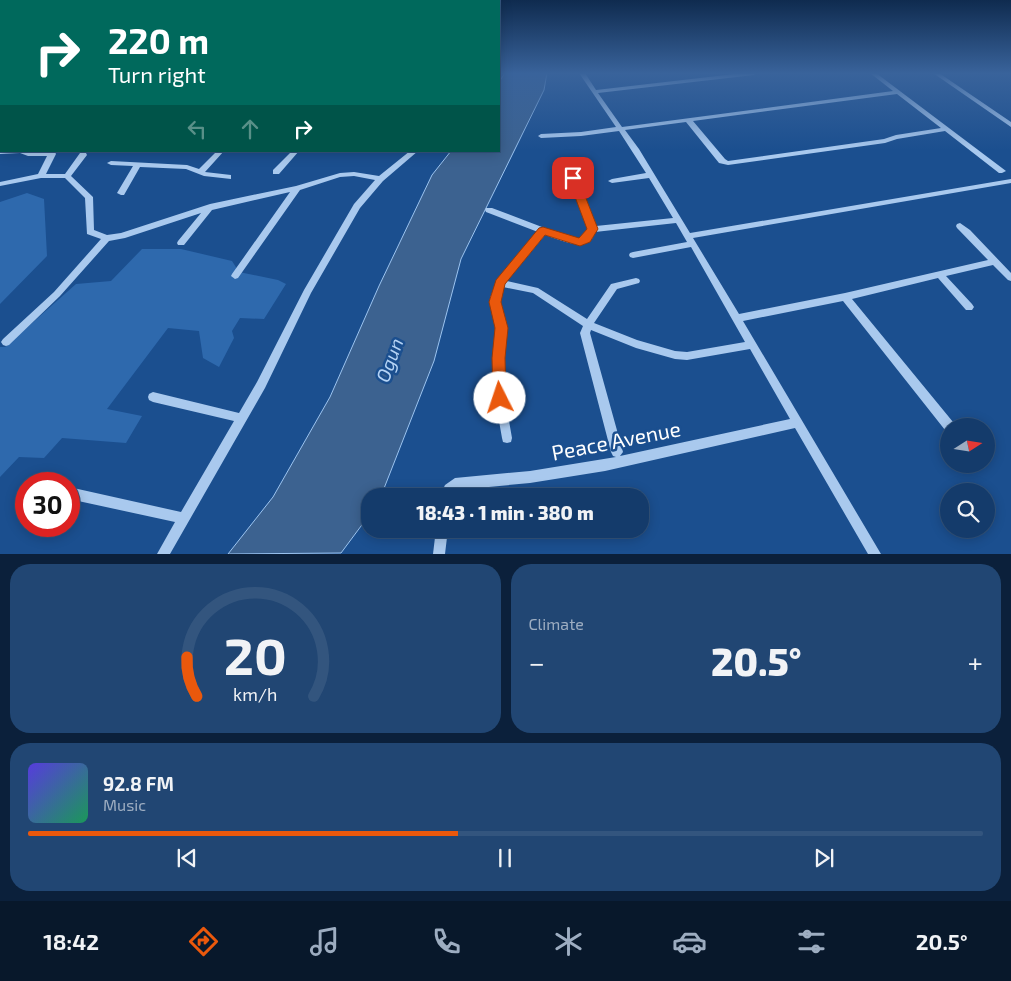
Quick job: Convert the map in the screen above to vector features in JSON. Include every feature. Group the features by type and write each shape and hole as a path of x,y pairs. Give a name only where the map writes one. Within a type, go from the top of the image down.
{"street":[{"path":"599,99 621,128 651,175 875,554"},
{"path":"541,136 570,136 847,99"},
{"path":"907,99 1002,171"},
{"path":"975,99 1011,124"},
{"path":"688,120 722,161 728,163 885,141 896,137 947,129"},
{"path":"23,152 28,154 52,154 41,176"},
{"path":"201,171 220,152"},
{"path":"276,172 295,152"},
{"path":"162,554 261,384 307,292 352,215 380,179 414,152"},
{"path":"67,176 83,155"},
{"path":"111,163 187,167 201,171 204,174 228,178"},
{"path":"121,193 137,165"},
{"path":"569,167 593,229"},
{"path":"0,184 41,176 67,176 89,197 90,232 107,238 122,236 210,207 297,188 347,173 380,179"},
{"path":"612,180 651,175"},
{"path":"633,255 690,240 1011,181"},
{"path":"235,276 297,188"},
{"path":"181,243 210,207"},
{"path":"489,210 543,231 582,242 593,229 678,220"},
{"path":"960,226 981,244 993,262 1011,278"},
{"path":"506,438 498,387 501,328 495,302 500,283 543,231"},
{"path":"6,342 57,294 107,238"},
{"path":"737,318 845,297 993,262"},
{"path":"939,274 969,307"},
{"path":"617,452 586,344 585,333 588,325 614,286 636,281"},
{"path":"500,283 534,290 588,325 636,344 675,355 687,356 752,345"},
{"path":"845,297 943,418"},
{"path":"153,398 241,418"},
{"name":"Peace Avenue","path":"450,488 455,484 530,477 605,465 798,422"},
{"path":"80,495 182,518"},
{"path":"439,554 441,538"}],"shaded area":[{"path":"27,193 44,199 47,256 0,304 0,202"},
{"path":"142,249 181,249 232,261 239,272 278,280 286,284 264,319 240,318 232,331 234,338 219,367 203,358 199,331 168,328 107,409 142,416 126,443 62,438 44,458 19,457 0,477 0,347 5,347 76,284 111,281"}],"water":[{"name":"Ogun","path":"500,99 540,99 461,259 434,361 384,488 361,488 361,526 341,553 228,554 273,497 330,397 379,286 432,175 450,152 500,152"}],"route":[{"path":"500,398 498,358 501,328 495,298 500,283 543,231 580,242 584,241 593,229 573,178"}]}
